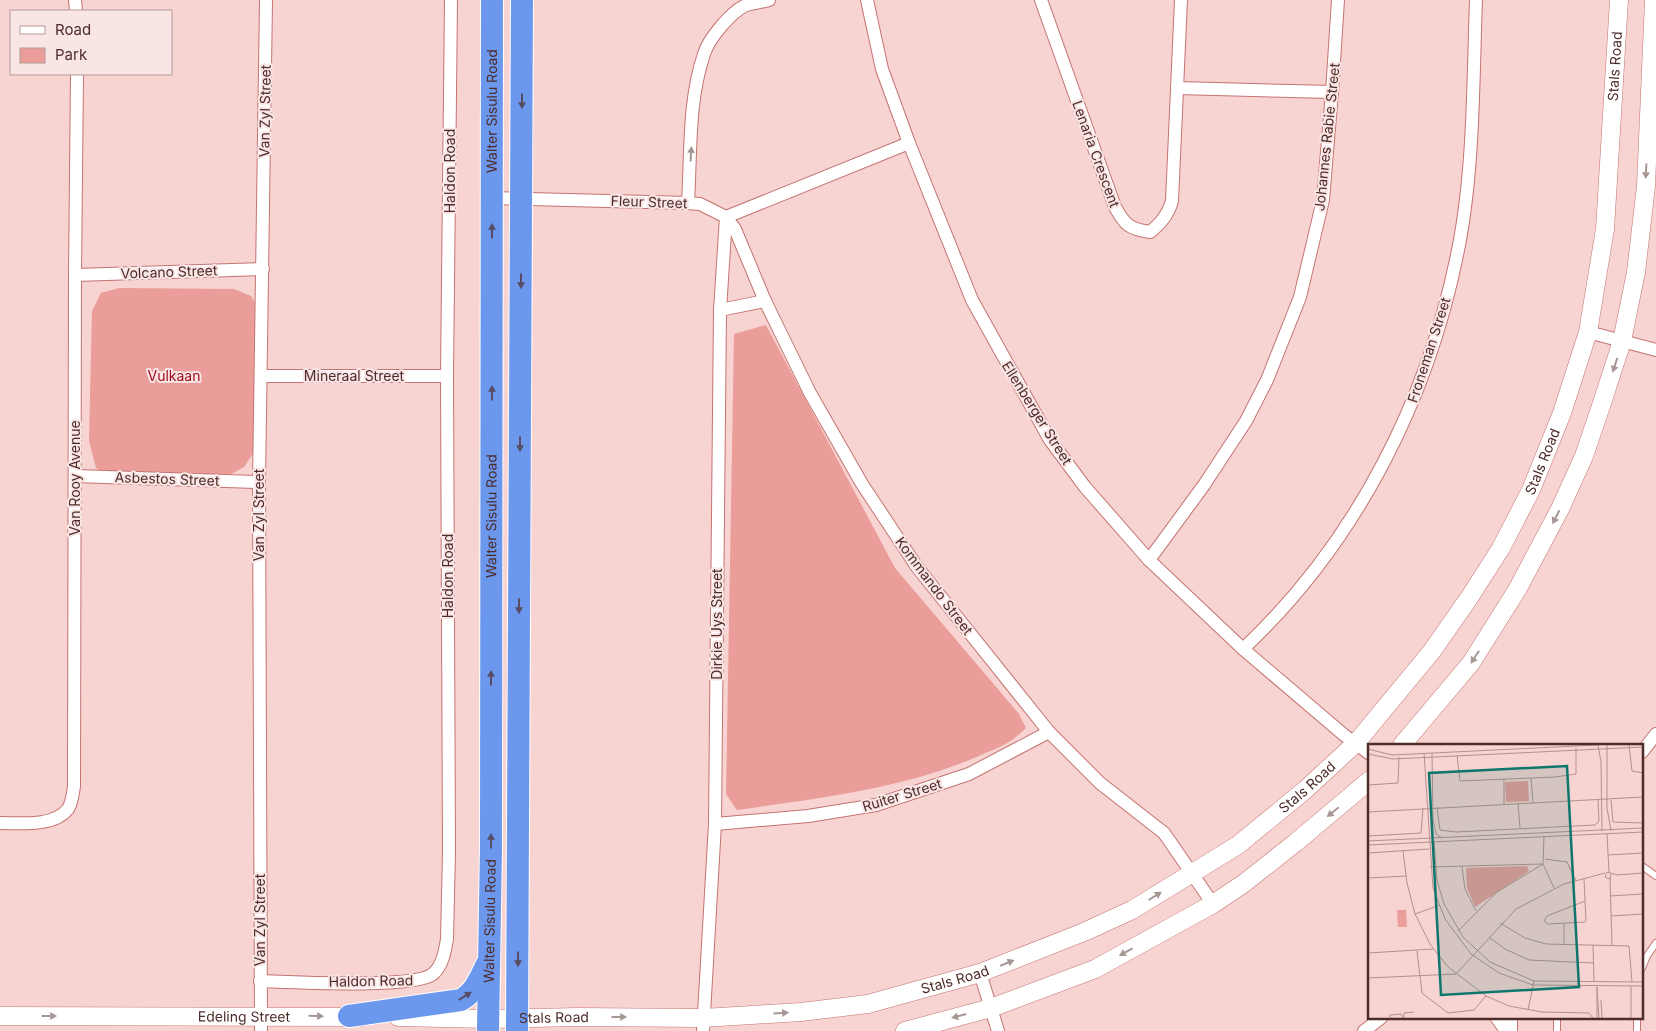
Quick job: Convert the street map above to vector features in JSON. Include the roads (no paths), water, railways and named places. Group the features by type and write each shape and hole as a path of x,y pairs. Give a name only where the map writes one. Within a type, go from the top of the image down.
{"highway":[{"name":"Walter Sisulu Road","path":"488,1025 491,777 492,0"},
{"name":"Walter Sisulu Road","path":"518,1025 522,0"},
{"path":"492,60 522,61"},
{"path":"492,418 520,419"},
{"path":"491,630 519,630"},
{"path":"491,777 518,777"},
{"path":"349,1016 460,1000 476,987 488,960"}],"street":[{"name":"Van Zyl Street","path":"261,1023 259,482 266,0"},
{"name":"Haldon Road","path":"260,981 367,983 418,980 432,974 437,969 445,952 449,852 447,376 451,0"},
{"path":"688,203 694,99 704,52 714,35 727,19 745,6 769,0"},
{"name":"Ellenberger Street","path":"867,0 882,69 909,143 972,300 1017,384 1050,440 1085,487 1149,560 1243,649 1363,749"},
{"name":"Lenaria Crescent","path":"1041,0 1115,207 1124,223 1135,230 1150,232 1161,224 1169,212 1172,201 1181,0"},
{"name":"Johannes Rabie Street","path":"1149,560 1204,485 1246,421 1268,380 1300,297 1323,200 1338,0"},
{"name":"Froneman Street","path":"1243,649 1273,621 1312,574 1342,533 1370,488 1398,434 1426,366 1452,278 1459,244 1468,170 1476,0"},
{"name":"Stals Road","path":"488,1025 703,1024 868,1004 980,973 1084,932 1132,910 1238,845 1305,790 1363,749 1469,598 1501,548 1531,490 1562,413 1588,332 1605,229 1620,0"},
{"path":"1403,744 1471,663 1517,590 1560,510 1584,456 1622,342 1636,272 1646,186 1654,0"},
{"name":"Van Rooy Avenue","path":"0,823 24,823 49,820 60,816 68,808 72,800 74,786 77,75"},
{"path":"1177,88 1332,92"},
{"path":"726,217 909,143"},
{"name":"Fleur Street","path":"492,198 688,203 700,204 726,217"},
{"name":"Kommando Street","path":"726,217 735,229 765,301 810,393 867,492 917,567 1049,732 1100,783 1164,833 1213,904"},
{"name":"Dirkie Uys Street","path":"703,1024 716,824 720,310 726,217"},
{"name":"Volcano Street","path":"75,274 263,269"},
{"path":"720,310 765,301"},
{"path":"1588,332 1656,350"},
{"name":"Mineraal Street","path":"261,376 447,376"},
{"name":"Asbestos Street","path":"75,476 259,482"},
{"name":"Ruiter Street","path":"716,824 808,816 876,805 969,774 1049,732"},
{"path":"1644,749 1656,734"},
{"path":"905,1031 991,1008 1095,970 1213,904 1250,878 1368,782"},
{"path":"980,973 998,1031"},
{"name":"Edeling Street","path":"0,1016 261,1023 349,1016 488,1025"},
{"path":"1364,1031 1381,1018"},
{"path":"1497,1018 1506,1031"},
{"path":"1511,1018 1511,1031"}],"lane":[{"path":"1644,867 1656,876"},
{"path":"1644,963 1656,943"},
{"path":"1557,1018 1557,1031"},
{"path":"1637,1018 1637,1031"}],"park label":[{"name":"Vulkaan","path":"174,376"}]}
